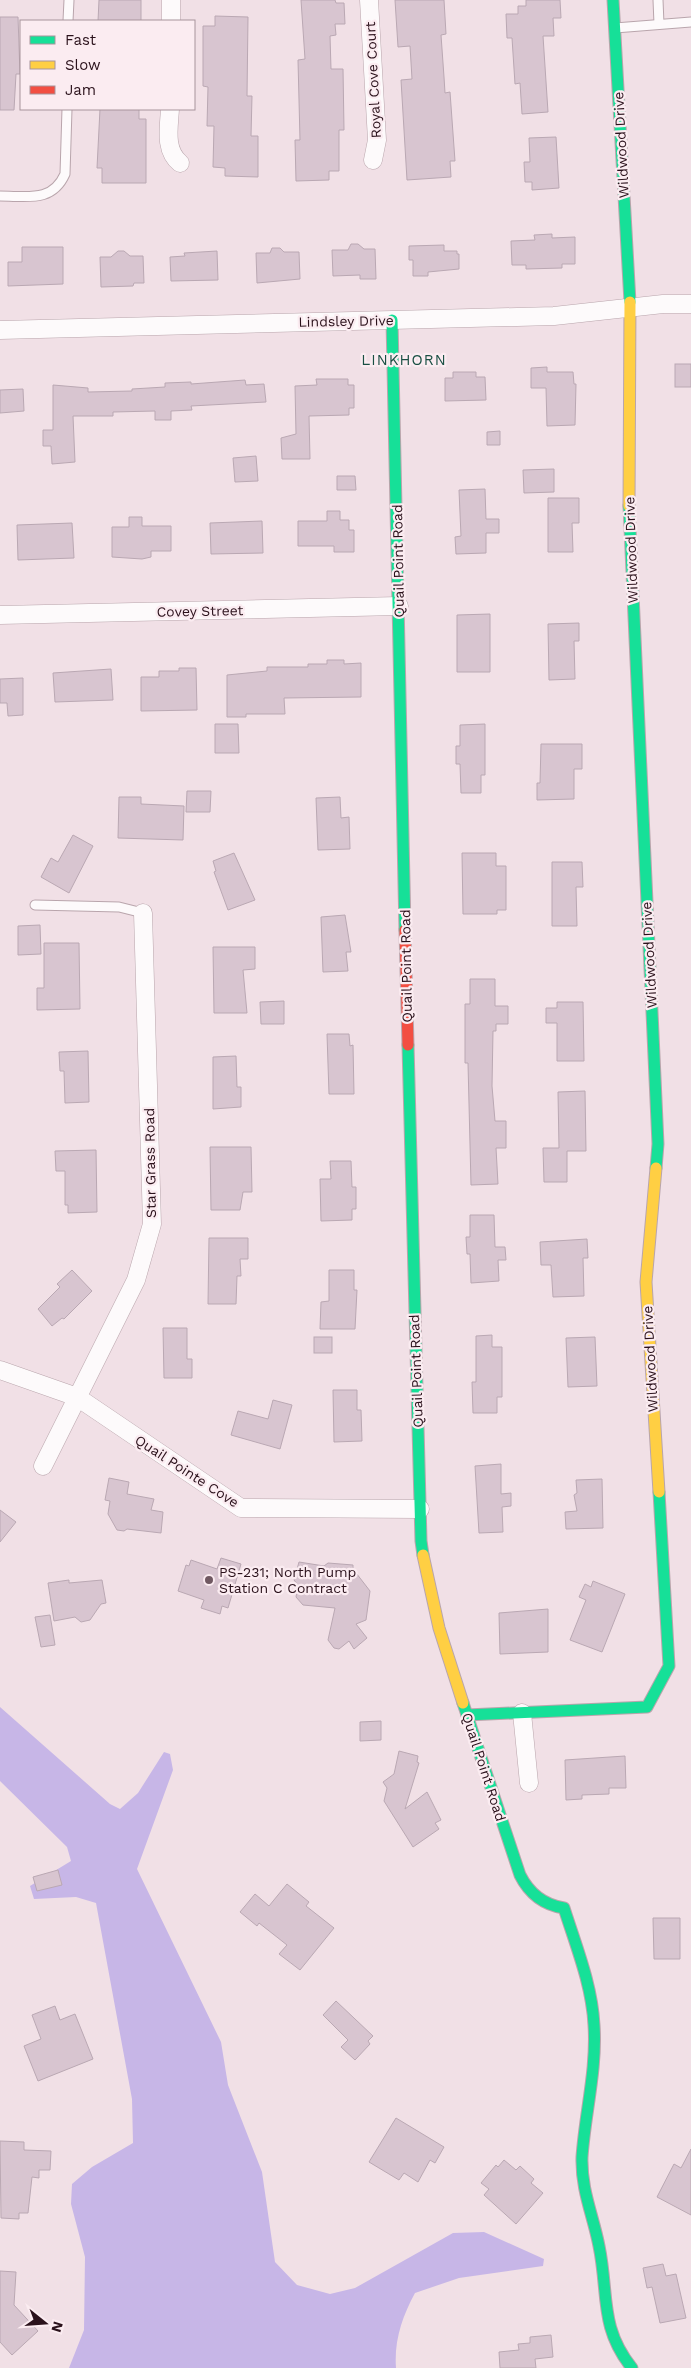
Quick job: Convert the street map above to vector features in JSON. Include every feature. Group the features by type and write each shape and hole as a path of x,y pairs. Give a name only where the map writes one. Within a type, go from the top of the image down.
{"street":[{"path":"171,0 171,20"},
{"name":"Royal Cove Court","path":"369,0 377,140 372,160"},
{"name":"Wildwood Drive","path":"522,1713 648,1707 669,1666 646,1282 658,1144 629,504 630,308 613,0"},
{"path":"170,110 169,144 171,153 180,163"},
{"name":"Lindsley Drive","path":"0,330 554,316 691,304"},
{"name":"Quail Point Road","path":"392,320 412,1248 421,1541 427,1579 467,1715 522,1878 530,1891 542,1901 564,1908 582,1966 594,2022 595,2047 584,2151 584,2193 602,2254 605,2310 609,2330 615,2345 632,2368"},
{"name":"Covey Street","path":"0,615 399,606"},
{"name":"Star Grass Road","path":"42,1466 136,1280 152,1224 143,913"},
{"name":"Quail Pointe Cove","path":"0,1370 77,1397 241,1508 420,1509"},
{"path":"467,1715 522,1713 530,1783"}],"lane":[{"path":"68,20 69,0"},
{"path":"658,0 659,24"},
{"path":"615,28 691,22"},
{"path":"0,196 43,195 53,191 61,184 65,174 66,110"},
{"path":"34,904 119,907 143,913"}],"shaded area":[{"path":"0,1707 110,1804 120,1809 138,1793 164,1752 170,1754 173,1770 137,1869 221,2042 228,2085 262,2172 275,2262 297,2285 330,2294 355,2288 453,2233 484,2232 544,2259 543,2266 459,2278 415,2293 400,2329 396,2348 396,2368 69,2368 84,2330 85,2257 71,2204 72,2184 92,2167 133,2143 132,2099 96,1903 76,1897 34,1899 30,1886 71,1861 67,1847 0,1781"}],"building":[{"path":"99,0 141,0 141,20 98,20"},
{"path":"301,0 335,0 336,3 344,3 345,24 335,24 336,35 330,36 331,69 343,69 344,130 339,130 339,171 329,171 329,180 296,181 295,140 300,140 298,60 305,59"},
{"path":"395,0 444,0 446,34 441,35 445,93 450,92 455,161 450,161 451,177 407,180 401,80 412,79 410,46 398,47"},
{"path":"526,0 560,0 561,18 553,18 554,36 543,36 548,112 522,114 520,83 515,84 512,38 507,38 506,14 518,14 518,6 526,6"},
{"path":"215,16 248,17 247,96 252,96 251,136 258,136 258,177 225,176 225,168 213,167 214,126 207,126 208,87 203,86 203,26 215,26"},
{"path":"0,17 18,17 20,74 16,74 14,110 0,110"},
{"path":"100,110 139,110 139,119 146,119 146,183 102,183 102,168 97,168"},
{"path":"556,137 559,188 532,190 532,182 525,182 524,162 530,162 529,138"},
{"path":"552,234 552,238 575,237 575,264 562,264 562,268 526,269 526,265 512,265 511,241 535,240 534,235"},
{"path":"351,244 358,244 364,249 375,249 376,279 360,279 360,275 333,276 332,250 348,250"},
{"path":"444,245 444,251 457,251 457,254 459,254 459,269 428,272 428,276 413,276 413,260 409,260 409,246"},
{"path":"22,247 63,247 63,284 8,286 8,262 22,262"},
{"path":"272,248 280,248 284,252 299,252 300,279 257,283 256,253 270,253"},
{"path":"118,251 124,251 130,256 143,256 144,283 134,283 133,286 101,287 100,257 111,257"},
{"path":"217,251 218,280 171,281 170,257 185,256 184,253"},
{"path":"675,364 691,364 691,387 675,387"},
{"path":"547,367 547,372 573,372 574,384 576,384 575,425 547,426 546,388 531,388 531,368"},
{"path":"453,372 476,372 476,377 485,377 486,400 445,401 445,378 453,378"},
{"path":"316,379 348,379 348,385 354,385 354,408 349,408 349,415 309,416 310,459 282,459 281,438 296,434 295,386 317,385"},
{"path":"245,380 246,385 264,384 266,402 191,406 192,410 171,411 171,420 155,420 155,411 113,412 113,416 73,416 75,462 52,464 51,446 43,446 43,430 53,430 53,385 88,388 88,392 132,391 132,389 165,387 165,383 191,382 191,384"},
{"path":"23,389 24,411 0,413 0,390"},
{"path":"500,431 500,445 487,445 487,432"},
{"path":"256,456 258,481 235,482 233,458"},
{"path":"554,469 554,492 524,493 523,470"},
{"path":"337,476 355,476 356,490 337,490"},
{"path":"485,489 486,519 499,519 499,533 486,533 486,553 456,554 455,537 461,536 459,490"},
{"path":"548,498 579,498 579,523 572,523 573,552 548,552"},
{"path":"327,511 340,511 340,520 349,520 349,530 354,530 354,552 334,552 334,546 298,546 298,521 327,521"},
{"path":"129,517 142,517 142,526 171,526 171,551 151,551 151,557 142,559 112,557 112,527 129,527"},
{"path":"262,521 263,553 211,554 210,523"},
{"path":"72,523 74,558 18,560 17,525"},
{"path":"490,614 490,672 457,672 457,615"},
{"path":"579,623 579,641 574,641 575,679 549,680 548,624"},
{"path":"327,660 344,660 344,664 361,663 361,697 284,698 285,714 246,714 246,717 227,717 227,675 267,671 267,667 308,667 308,664 327,664"},
{"path":"179,668 196,668 197,710 141,711 141,677 159,677 159,671 179,671"},
{"path":"111,669 113,700 55,702 53,673"},
{"path":"23,678 23,715 8,716 7,703 0,703 0,679"},
{"path":"215,724 238,724 239,753 215,753"},
{"path":"485,724 485,775 481,775 481,793 461,793 460,764 456,764 456,746 460,746 460,725"},
{"path":"541,744 582,744 582,769 574,769 574,799 537,800 537,783 540,783"},
{"path":"187,791 211,791 210,812 186,812"},
{"path":"119,797 141,797 141,804 184,806 183,840 118,838"},
{"path":"340,797 341,818 349,817 350,849 318,850 316,798"},
{"path":"73,835 93,846 69,893 41,877 51,858 58,862"},
{"path":"234,853 255,900 228,910 214,872 216,871 213,861"},
{"path":"462,853 496,853 496,866 506,866 506,910 497,910 497,914 463,914"},
{"path":"552,862 582,862 583,887 576,887 577,926 552,926"},
{"path":"345,915 351,952 346,952 348,971 323,972 321,917"},
{"path":"40,925 41,954 18,955 18,926"},
{"path":"44,943 79,943 80,1009 37,1010 37,988 44,988"},
{"path":"213,947 255,947 255,969 243,970 247,1013 214,1013"},
{"path":"470,979 495,979 495,1006 508,1006 508,1024 496,1024 496,1031 493,1031 492,1086 495,1121 506,1121 506,1148 496,1148 498,1184 471,1185 468,1063 465,1063 465,1004 470,1004"},
{"path":"284,1001 284,1024 261,1024 260,1002"},
{"path":"557,1002 583,1002 584,1061 557,1061 557,1023 546,1023 546,1008 557,1008"},
{"path":"327,1034 349,1034 350,1046 353,1045 354,1094 329,1094"},
{"path":"88,1051 89,1102 65,1103 64,1071 60,1071 59,1052"},
{"path":"236,1056 237,1087 241,1087 241,1107 213,1109 213,1057"},
{"path":"585,1091 586,1151 567,1151 567,1182 544,1182 543,1148 559,1148 558,1092"},
{"path":"210,1147 251,1147 252,1192 243,1192 240,1210 211,1210"},
{"path":"96,1150 97,1212 68,1213 68,1205 65,1205 65,1171 56,1171 55,1151"},
{"path":"330,1161 351,1161 352,1187 356,1187 356,1209 352,1209 352,1220 321,1221 320,1179 331,1179"},
{"path":"470,1215 494,1215 495,1247 505,1247 506,1260 498,1260 499,1281 471,1283 470,1254 467,1254 466,1237 470,1237"},
{"path":"209,1238 248,1238 248,1259 240,1259 241,1276 237,1276 236,1304 208,1304"},
{"path":"587,1239 588,1258 583,1258 584,1296 553,1297 551,1265 541,1265 540,1242"},
{"path":"72,1270 92,1291 64,1319 62,1318 52,1326 38,1309 60,1287 57,1284"},
{"path":"329,1270 354,1270 354,1290 357,1290 355,1329 320,1329 321,1302 329,1301"},
{"path":"163,1328 187,1328 187,1359 192,1359 192,1378 164,1378"},
{"path":"492,1335 492,1347 502,1347 502,1397 497,1397 497,1413 473,1413 472,1382 476,1382 476,1336"},
{"path":"314,1337 332,1337 332,1353 314,1353"},
{"path":"595,1337 597,1386 568,1387 566,1338"},
{"path":"333,1390 357,1390 357,1410 361,1410 362,1441 334,1442"},
{"path":"273,1400 292,1405 280,1449 231,1435 238,1411 268,1419"},
{"path":"501,1464 501,1494 511,1493 511,1506 502,1507 503,1532 479,1533 475,1466"},
{"path":"109,1478 129,1482 127,1494 154,1499 151,1510 163,1512 161,1533 127,1529 124,1531 117,1530 108,1514 110,1501 105,1500"},
{"path":"602,1479 603,1528 566,1529 565,1512 577,1511 574,1495 577,1493 576,1480"},
{"path":"0,1510 16,1522 0,1542"},
{"name":"PS-231; North Pump Station C Contract","path":"221,1558 241,1564 228,1608 222,1606 220,1614 201,1608 204,1600 178,1591 186,1565 189,1566 191,1560 217,1569"},
{"path":"299,1562 324,1566 328,1563 353,1565 353,1569 370,1591 366,1620 356,1624 367,1638 354,1649 349,1641 339,1649 334,1648 328,1640 335,1608 303,1605 296,1597 298,1585 294,1580"},
{"path":"69,1580 69,1583 102,1580 106,1603 101,1604 90,1620 81,1622 75,1617 54,1621 48,1583"},
{"path":"593,1581 625,1594 602,1652 570,1640 586,1600 579,1597 585,1584 591,1587"},
{"path":"548,1609 548,1652 500,1654 499,1613"},
{"path":"50,1615 55,1645 41,1647 35,1617"},
{"path":"381,1721 381,1740 360,1741 360,1722"},
{"path":"399,1751 418,1756 417,1762 419,1763 405,1809 427,1792 441,1820 435,1823 439,1829 413,1847 384,1801 387,1788 383,1782 394,1774"},
{"path":"625,1756 626,1788 609,1788 609,1794 582,1795 582,1799 566,1800 565,1760"},
{"path":"58,1870 62,1885 37,1891 33,1877"},
{"path":"287,1884 309,1902 306,1906 334,1928 300,1970 279,1954 287,1945 259,1923 257,1926 240,1912 255,1894 269,1906"},
{"path":"653,1918 680,1918 680,1959 654,1959"},
{"path":"336,2001 373,2036 368,2041 370,2044 355,2060 341,2047 348,2040 323,2015"},
{"path":"55,2006 60,2020 75,2014 93,2059 38,2081 24,2046 41,2039 32,2015"},
{"path":"396,2118 444,2147 435,2163 430,2160 418,2182 404,2173 399,2180 369,2162"},
{"path":"0,2141 24,2142 24,2150 51,2151 50,2170 39,2170 39,2178 32,2177 28,2213 19,2213 19,2219 1,2218"},
{"path":"691,2149 691,2215 657,2197 674,2164 681,2168"},
{"path":"504,2160 516,2170 520,2166 534,2179 531,2183 543,2193 516,2224 484,2195 489,2189 481,2183 496,2165 498,2167"},
{"path":"663,2264 666,2276 676,2274 686,2318 660,2323 652,2287 647,2288 643,2268"},
{"path":"0,2271 16,2272 14,2305 38,2331 12,2355 0,2342"},
{"path":"551,2335 553,2357 535,2359 536,2368 500,2368 499,2352 519,2350 518,2344 530,2343 530,2337"}],"traffic: fast":[{"path":"613,0 630,302"},
{"path":"392,320 405,930"},
{"path":"629,506 658,1144 656,1168"},
{"path":"408,1045 421,1541 423,1555"},
{"path":"467,1715 647,1707 669,1666 659,1492"},
{"path":"463,1703 520,1875 538,1897 550,1904 564,1908 587,1980 593,2010 594,2058 582,2157 583,2180 597,2235 610,2324 614,2338 632,2368"}],"traffic: slow":[{"path":"629,506 630,302"},
{"path":"656,1168 646,1282 659,1492"},
{"path":"423,1555 439,1628 463,1703"}],"traffic: jam":[{"path":"405,930 408,1045"}],"place":[{"name":"PS-231; North Pump Station C Contract","path":"209,1580"}],"district":[{"name":"LINKHORN","path":"404,360"}]}
